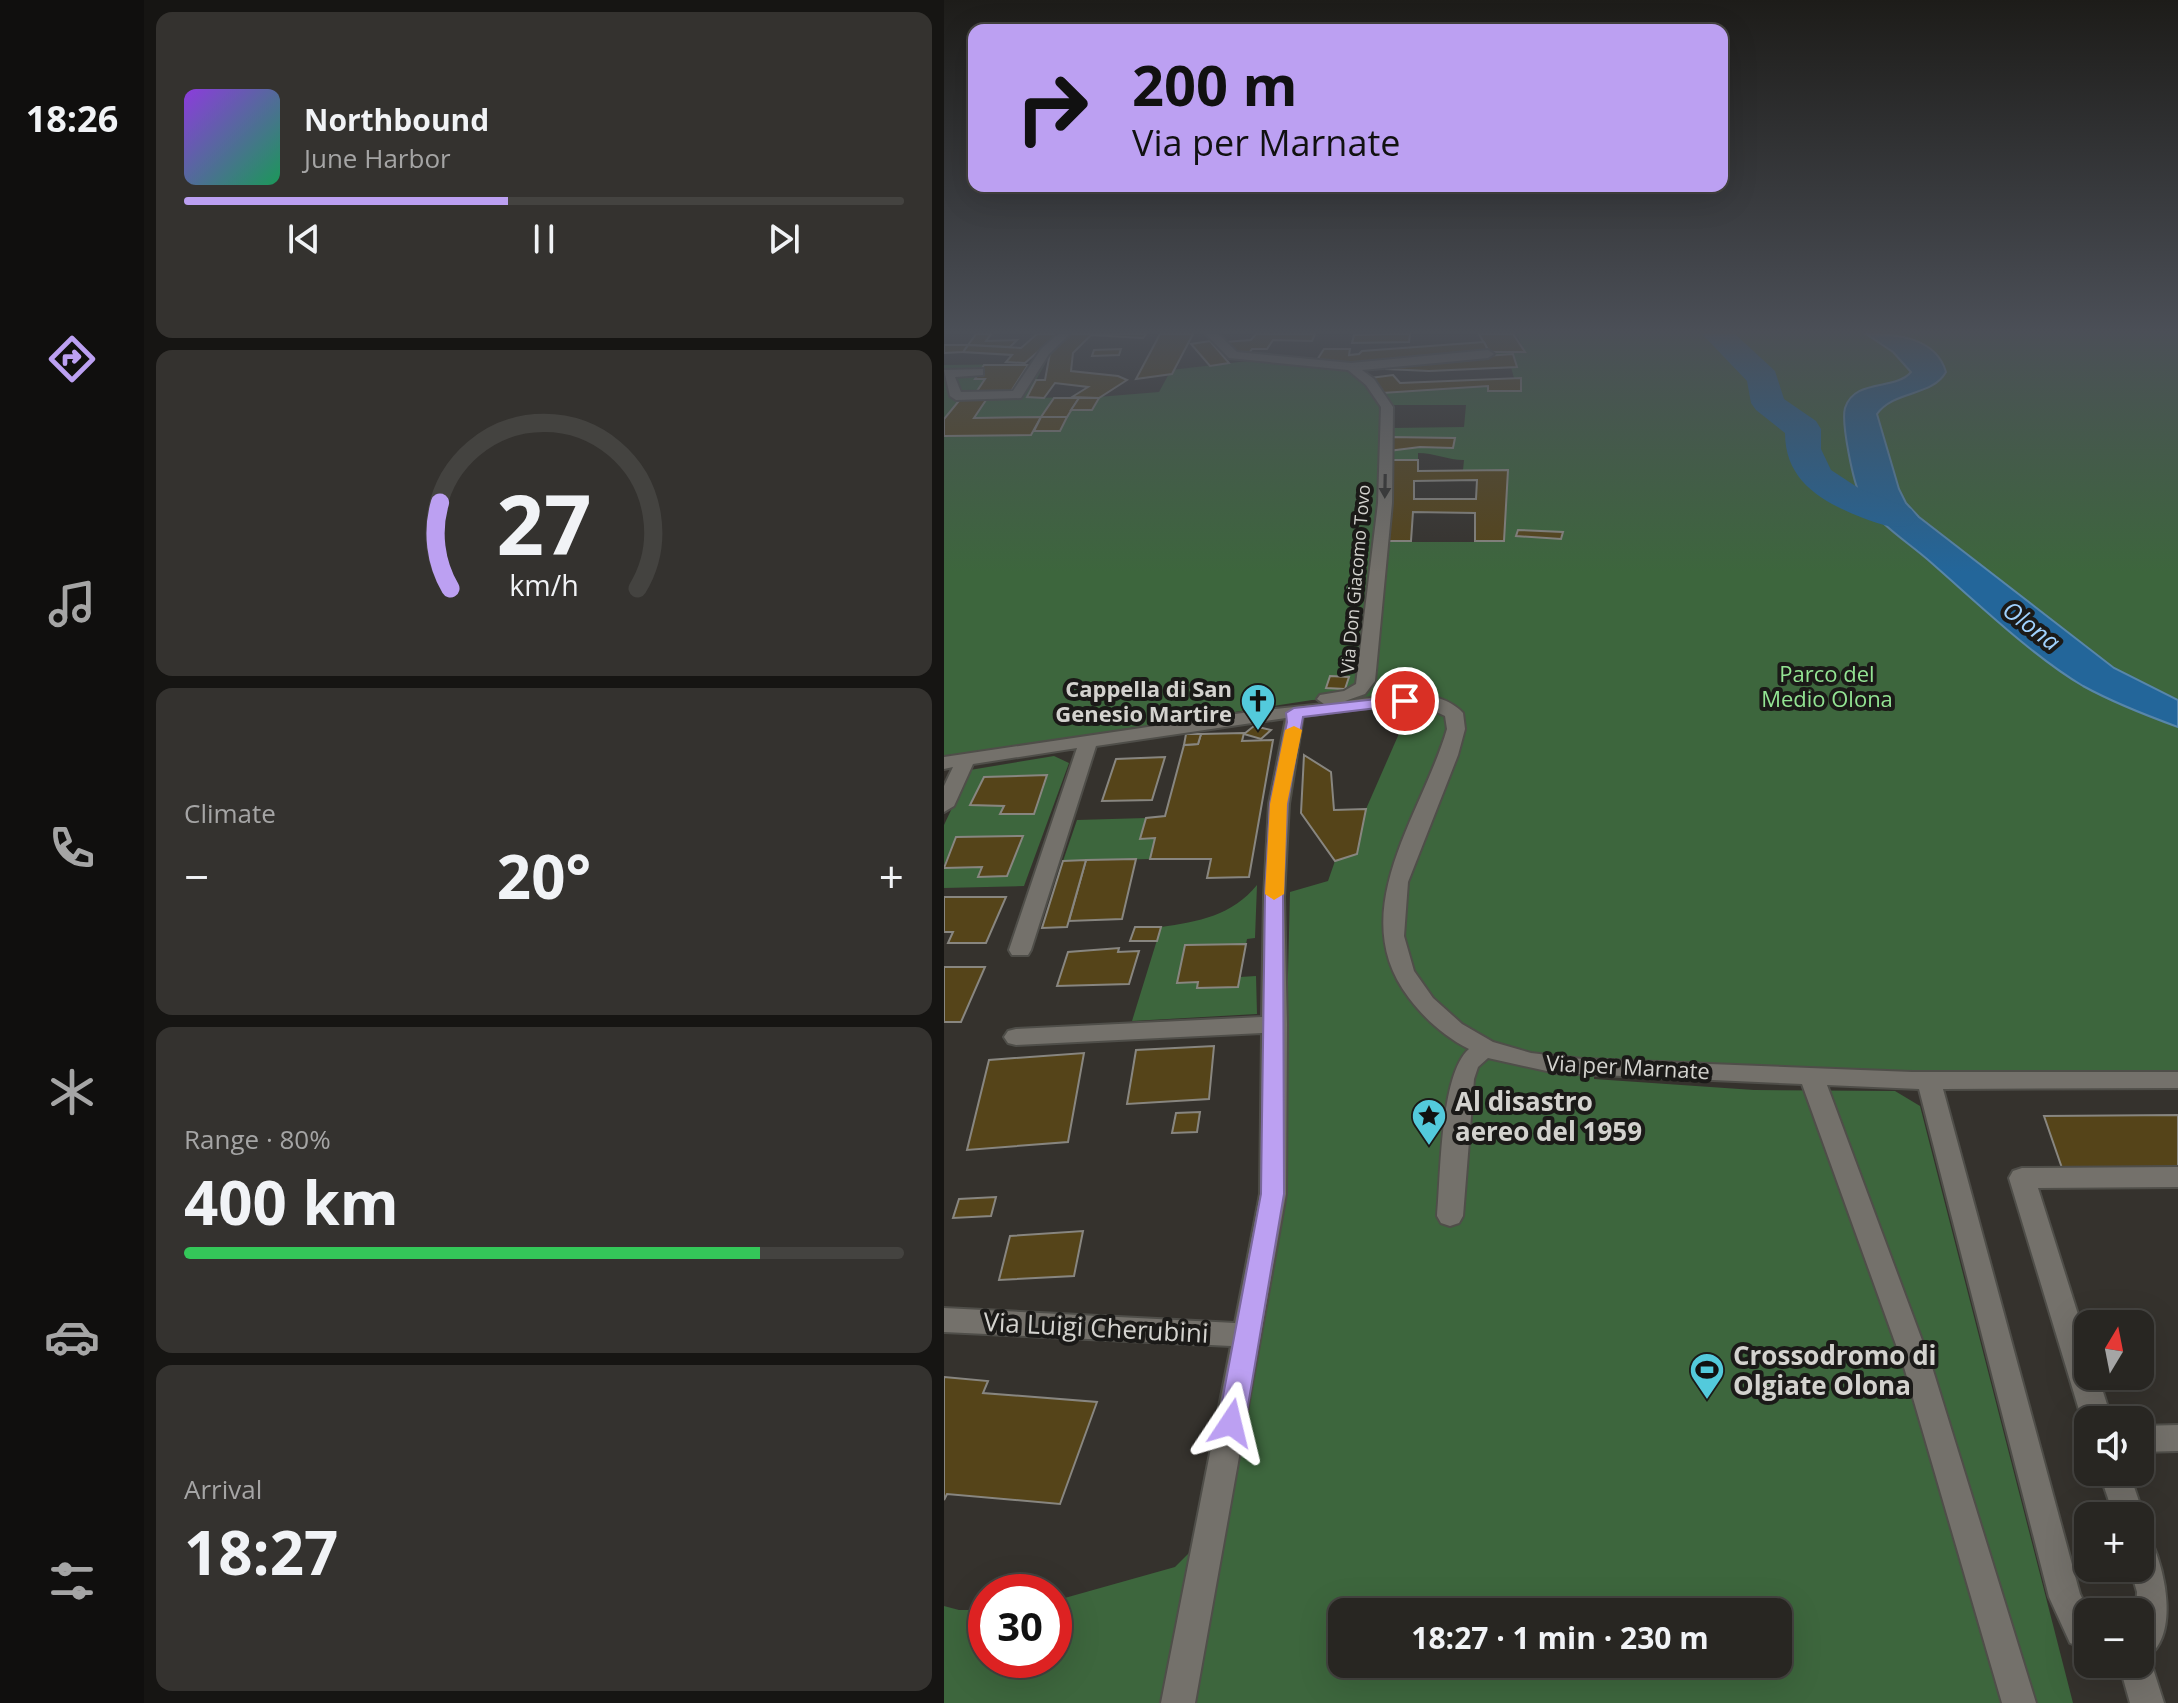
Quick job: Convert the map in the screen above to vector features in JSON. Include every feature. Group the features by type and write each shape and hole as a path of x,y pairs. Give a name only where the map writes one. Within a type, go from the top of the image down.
{"street":[{"name":"Via Don Giacomo Tovo","path":"1294,713 1304,703 1355,694 1363,689 1366,681 1385,503 1387,413"},
{"name":"Via per Marnate","path":"1294,713 1417,700 1443,705 1456,716 1454,739 1410,845 1394,905 1393,937 1400,962 1415,989 1432,1010 1485,1048 1557,1065 1929,1080 2178,1080"},
{"path":"944,763 1294,713 1295,722 1279,804 1274,897 1276,1024 1273,1194 1178,1703"},
{"path":"1020,950 1088,742"},
{"path":"944,806 966,760"},
{"path":"1016,1037 1276,1024"},
{"path":"1450,1216 1462,1079 1468,1063 1485,1048"},
{"path":"1811,1075 1918,1367 2019,1703"},
{"path":"1929,1080 2065,1597 2074,1616"},
{"path":"2093,1406 2022,1178 2178,1177"},
{"name":"Via Luigi Cherubini","path":"944,1320 1247,1335"},
{"path":"2154,1439 2178,1438"},
{"path":"2140,1678 2147,1703"}],"green space":[{"name":"Parco del Medio Olona","path":"944,413 1387,413 1380,542 1503,542 1508,470 1463,470 1464,460 1424,453 1418,453 1418,460 1389,460 1388,451 1420,447 1453,448 1454,438 1390,437 1390,428 1464,427 1465,413 2178,413 2178,1078 1594,1064 1594,1079 1754,1090 1895,1091 1920,1106 2073,1703 944,1703 944,1606 968,1610 968,1678 1072,1678 1072,1596 1175,1567 1200,1542 1286,1055 1290,892 1328,881 1335,861 1357,853 1366,809 1415,697 1312,700 944,757"},
{"path":"1054,756 1069,763 1024,886 944,888 944,868 982,867 978,877 1022,836 956,837 944,865 944,825 970,770","holes":["1046,776 1034,814 1001,814 1004,806 970,805 984,777"]},
{"path":"1146,818 1140,838 1155,838 1150,859 1063,861 1077,820"},
{"path":"1257,885 1255,938 1247,939 1246,944 1185,945 1177,982 1198,982 1197,988 1238,987 1240,977 1256,976 1257,1014 1132,1021 1161,927 1188,923 1226,910"}],"water":[{"path":"1877,413 1899,489 1906,503 1919,517 2114,668 2178,700 2178,727 2106,698 2064,674 1883,523 1867,506 1858,490 1851,466 1844,415"}],"building":[{"path":"949,413 977,413 974,418 1041,417 1031,435 944,436 944,419"},
{"path":"1043,413 1069,413 1067,417 1041,417"},
{"path":"1041,417 1067,417 1060,431 1034,431"},
{"path":"1390,437 1455,438 1453,448 1420,447 1388,451"},
{"path":"1393,460 1418,460 1418,471 1508,470 1504,541 1475,541 1475,513 1413,512 1411,541 1387,541","holes":["1477,480 1476,499 1414,499 1414,481"]},
{"path":"1518,530 1563,532 1561,539 1516,536"},
{"path":"1330,676 1349,677 1345,689 1326,688"},
{"name":"Cappella di San Genesio Martire","path":"1254,726 1271,730 1261,739 1244,734"},
{"path":"1244,733 1242,741 1273,740 1249,877 1207,878 1211,859 1150,859 1155,838 1140,839 1146,818 1165,816 1184,745 1198,744 1201,734"},
{"path":"1186,734 1201,734 1198,744 1184,745"},
{"path":"1304,755 1331,772 1334,810 1366,809 1357,854 1335,861 1301,813"},
{"path":"1165,757 1152,800 1102,801 1116,759"},
{"path":"1047,775 1034,814 1000,814 1004,806 970,805 984,777"},
{"path":"1023,836 1007,876 978,877 982,867 944,868 956,837"},
{"path":"1136,859 1122,919 1069,921 1086,860"},
{"path":"1086,860 1067,927 1042,928 1063,861"},
{"path":"944,897 1006,897 986,943 948,943 953,932 944,932"},
{"path":"1135,927 1161,927 1157,941 1130,941"},
{"path":"1246,944 1238,987 1197,988 1198,982 1177,983 1185,945"},
{"path":"1119,948 1118,952 1139,951 1129,984 1057,986 1068,952"},
{"path":"944,967 985,967 961,1022 944,1022"},
{"path":"1214,1046 1209,1099 1127,1104 1136,1050"},
{"path":"1084,1053 1068,1142 967,1150 989,1060"},
{"path":"1200,1112 1197,1132 1172,1133 1176,1113"},
{"path":"2178,1115 2178,1168 2062,1168 2044,1116"},
{"path":"996,1197 991,1216 953,1218 959,1199"},
{"path":"1083,1231 1074,1276 999,1280 1010,1236"},
{"path":"944,1377 988,1381 983,1393 1097,1402 1060,1504 947,1494 944,1500"}],"waterway":[{"name":"Olona","path":"1782,413 1803,429 1803,449 1818,478 1846,497 1897,517"}],"slow traffic":[{"path":"1274,894 1279,804 1294,730"}],"place":[{"name":"Cappella di San Genesio Martire","path":"1258,732"},
{"name":"Al disastro aereo del 1959","path":"1429,1147"},
{"name":"Crossodromo di Olgiate Olona","path":"1707,1401"}],"route":[{"path":"1231,1423 1273,1194 1276,1024 1274,897 1279,804 1295,722 1294,713 1405,701"}]}
